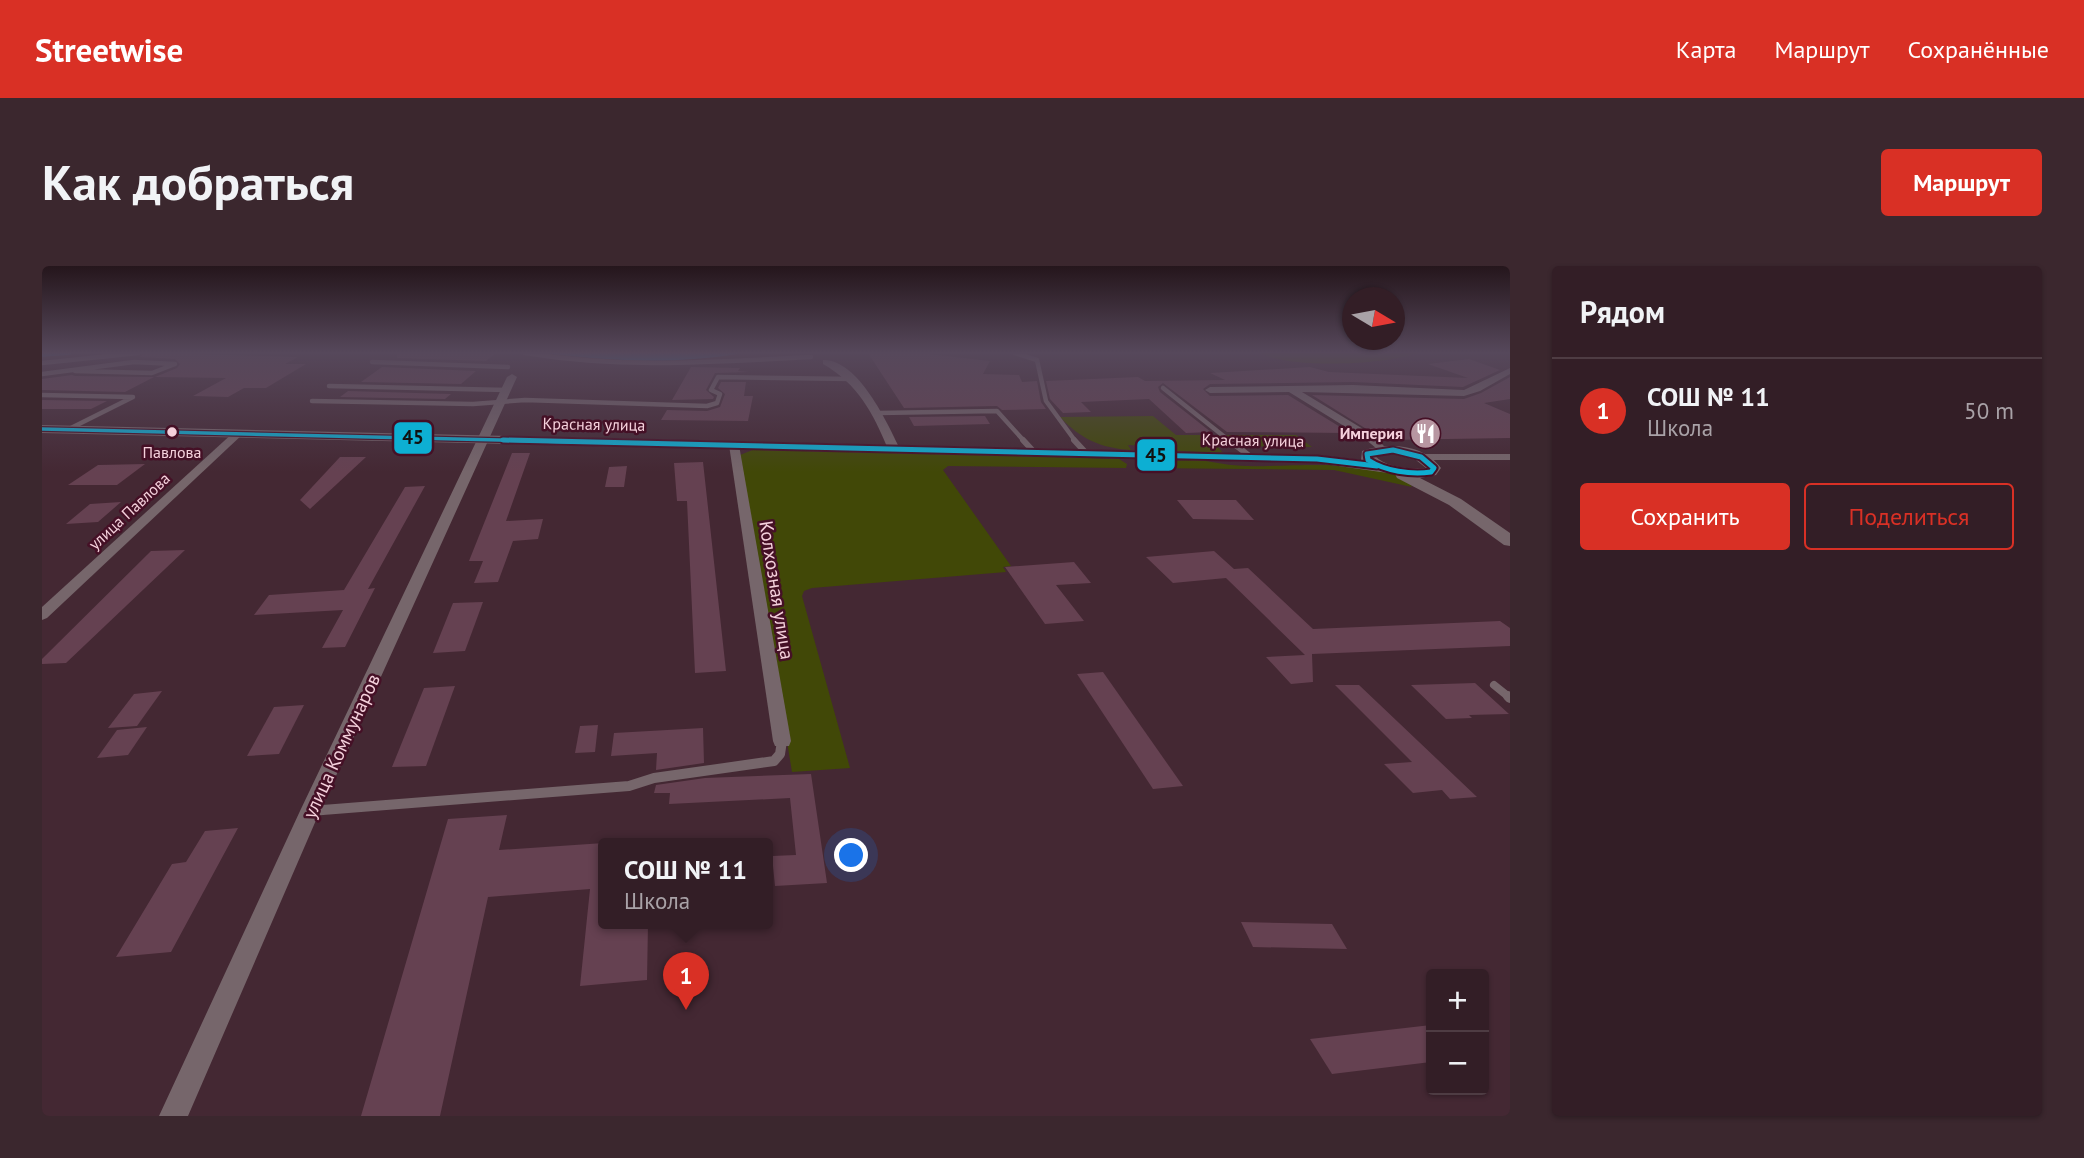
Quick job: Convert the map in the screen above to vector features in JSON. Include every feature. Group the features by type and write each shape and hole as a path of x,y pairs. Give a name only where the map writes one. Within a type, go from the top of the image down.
{"street":[{"name":"улица Коммунаров","path":"173,1116 503,393"},
{"path":"864,393 878,413 894,449"},
{"path":"1297,393 1369,437 1382,450"},
{"name":"Красная улица","path":"42,429 1372,460 1394,471 1416,474 1431,472"},
{"name":"улица Павлова","path":"42,615 239,433"},
{"name":"Колхозная улица","path":"734,445 782,741"},
{"name":"Красная улица","path":"1372,460 1382,450 1420,457 1510,457"},
{"path":"1420,457 1431,463 1434,468 1431,472 1455,502"},
{"path":"1394,471 1455,502 1510,541"}],"lane":[{"path":"312,401 408,393"},
{"path":"517,393 525,400 707,406 718,402 720,394 717,393"},
{"path":"1040,393 1042,399 1086,453"},
{"path":"1170,393 1252,458"},
{"path":"42,395 133,397 69,429"},
{"path":"878,413 997,411 1034,452"},
{"path":"1494,685 1510,698"},
{"path":"310,811 629,786 668,776 748,767 774,761 780,754 782,741"}],"green space":[{"path":"1153,416 1176,435 1296,435 1312,447 1217,446 1223,453 1152,450 1148,446 1128,445 1131,450 1120,449 1092,441 1060,417"},
{"path":"755,449 1119,459 1127,464 1126,468 948,466 943,470 1011,566 1003,567 1006,572 812,588 804,591 802,596 850,768 792,772 740,455"},
{"path":"1198,460 1241,466 1361,467 1384,470 1402,477 1412,487 1334,470 1147,468 1143,462"}],"building":[{"path":"199,393 236,393 228,397 193,396"},
{"path":"346,393 451,394 445,399 340,397"},
{"path":"676,393 709,393 714,397 713,399 672,400"},
{"path":"744,393 744,396 753,396 748,421 661,420 667,410 707,411 720,407 725,394"},
{"path":"894,393 1039,393 1046,409 1002,410 997,406 904,408"},
{"path":"1049,393 1161,393 1211,432 1186,433 1149,399 1081,402 1091,412 1063,413 1050,399"},
{"path":"1176,393 1207,393 1210,396 1288,395 1350,433 1227,432"},
{"path":"1481,393 1510,393 1510,399 1484,403 1510,414 1510,438 1384,440 1312,395 1464,399"},
{"path":"42,400 107,401 91,409 42,409"},
{"path":"985,416 990,424 914,426 909,417"},
{"path":"512,453 530,453 506,521 543,519 538,539 513,541 498,582 474,583 483,561 469,561"},
{"path":"340,457 366,457 310,509 300,500"},
{"path":"703,462 726,671 695,673 687,501 677,501 674,463"},
{"path":"145,464 117,485 68,485 98,465"},
{"path":"627,466 624,487 605,487 609,467"},
{"path":"425,486 368,589 375,588 345,647 322,648 343,610 254,615 269,595 344,590 405,487"},
{"path":"1177,500 1236,500 1254,520 1193,519"},
{"path":"121,502 98,522 66,524 90,504"},
{"path":"185,550 66,663 42,664 42,659 151,551"},
{"path":"1214,551 1234,569 1248,568 1313,629 1500,621 1510,628 1510,646 1312,654 1313,682 1291,684 1266,657 1305,655 1226,578 1173,583 1146,557"},
{"path":"1074,562 1091,583 1056,585 1084,621 1045,624 1005,567"},
{"path":"483,602 465,651 433,653 453,603"},
{"path":"1103,672 1183,786 1153,789 1077,674"},
{"path":"1475,683 1509,714 1469,715 1472,718 1446,719 1411,685"},
{"path":"1335,685 1359,685 1477,797 1450,799 1442,790 1413,793 1384,764 1412,762"},
{"path":"455,686 426,766 392,767 424,688"},
{"path":"162,691 137,726 108,728 134,694"},
{"path":"304,705 279,754 247,756 274,707"},
{"path":"598,725 595,752 575,753 580,726"},
{"path":"147,727 128,755 97,758 117,730"},
{"path":"703,728 704,763 656,770 657,753 611,756 614,733"},
{"path":"811,774 827,883 775,886 773,856 796,855 790,798 669,804 670,793 654,793 656,785 705,778"},
{"path":"507,815 499,850 598,843 598,929 648,929 647,980 580,986 590,889 488,897 440,1116 361,1116 448,819"},
{"path":"238,828 171,952 116,957 172,864 186,862 205,831"},
{"path":"1241,922 1332,924 1347,949 1253,947"},
{"path":"1426,1026 1426,1063 1332,1074 1310,1039"}],"transit line":[{"name":"45","path":"42,429 1317,459 1416,474 1431,472 1434,468 1421,457 1393,450 1367,454 1368,460 1377,466"}],"place":[{"name":"Павлова","path":"172,432"},
{"name":"Империя","path":"1426,433"},
{"name":"СОШ № 11","path":"686,1010"}]}
